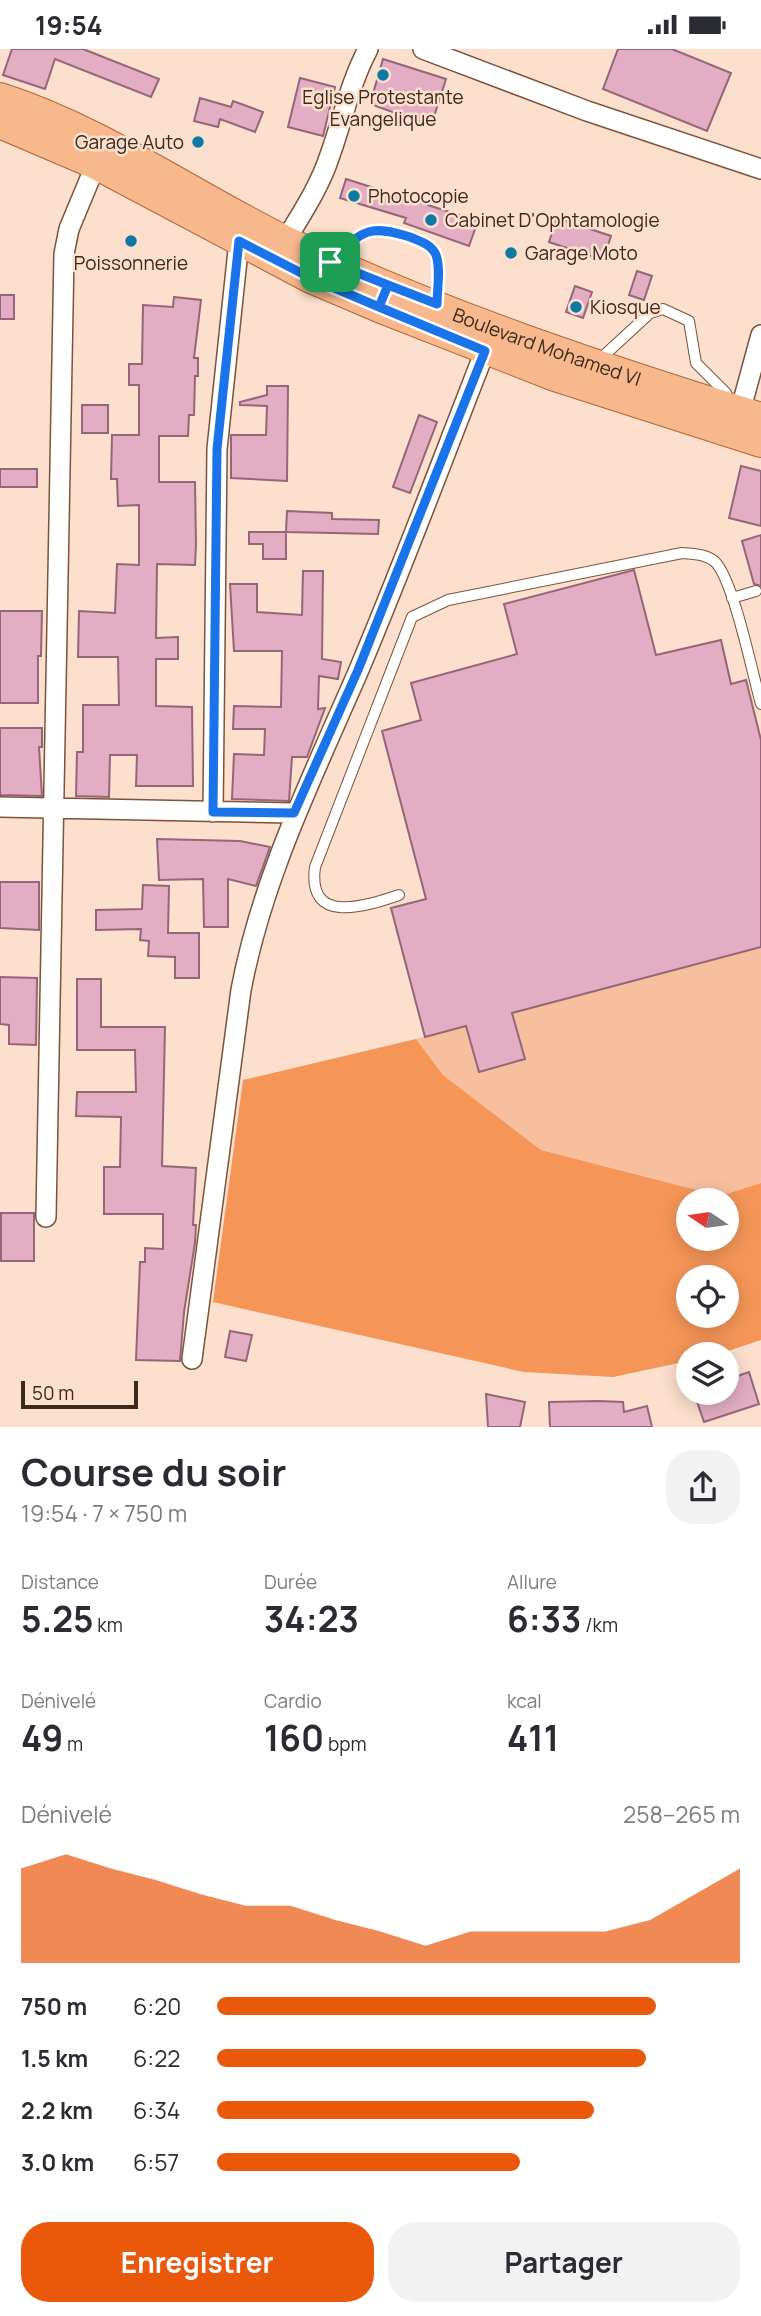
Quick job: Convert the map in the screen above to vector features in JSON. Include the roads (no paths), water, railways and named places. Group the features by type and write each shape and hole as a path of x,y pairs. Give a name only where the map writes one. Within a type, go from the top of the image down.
{"main road":[{"name":"Boulevard Mohamed VI","path":"0,98 50,115 285,241 330,262 384,296 485,351 761,442"},
{"name":"Boulevard Mohamed VI","path":"0,123 96,164 311,278 384,296 437,304 594,364 744,413"}],"street":[{"path":"285,241 309,202 330,157 355,75 368,49"},
{"path":"423,49 574,106 761,169"},
{"path":"46,1217 64,254 69,229 96,164"},
{"path":"213,812 217,449 239,241"},
{"path":"744,413 761,335"},
{"path":"192,1359 241,991 252,938 294,813 358,670 485,351"},
{"path":"0,807 294,813"}],"lane":[{"path":"330,262 356,238 371,230 384,229 423,241 435,252 437,304"},
{"path":"594,364 650,313 663,309 689,321 696,363 744,413"},
{"path":"400,895 355,909 342,909 322,899 313,885 315,867 412,617 448,600 682,553 701,554 717,563 732,598 761,704"},
{"path":"732,598 756,591"}],"place":[{"name":"Eglise Protestante Evangelique","path":"383,75"},
{"name":"Garage Auto","path":"198,142"},
{"name":"Photocopie","path":"354,196"},
{"name":"Cabinet D'Ophtamologie","path":"431,220"},
{"name":"Poissonnerie","path":"131,241"},
{"name":"Garage Moto","path":"511,253"},
{"name":"Kiosque","path":"576,307"}]}
